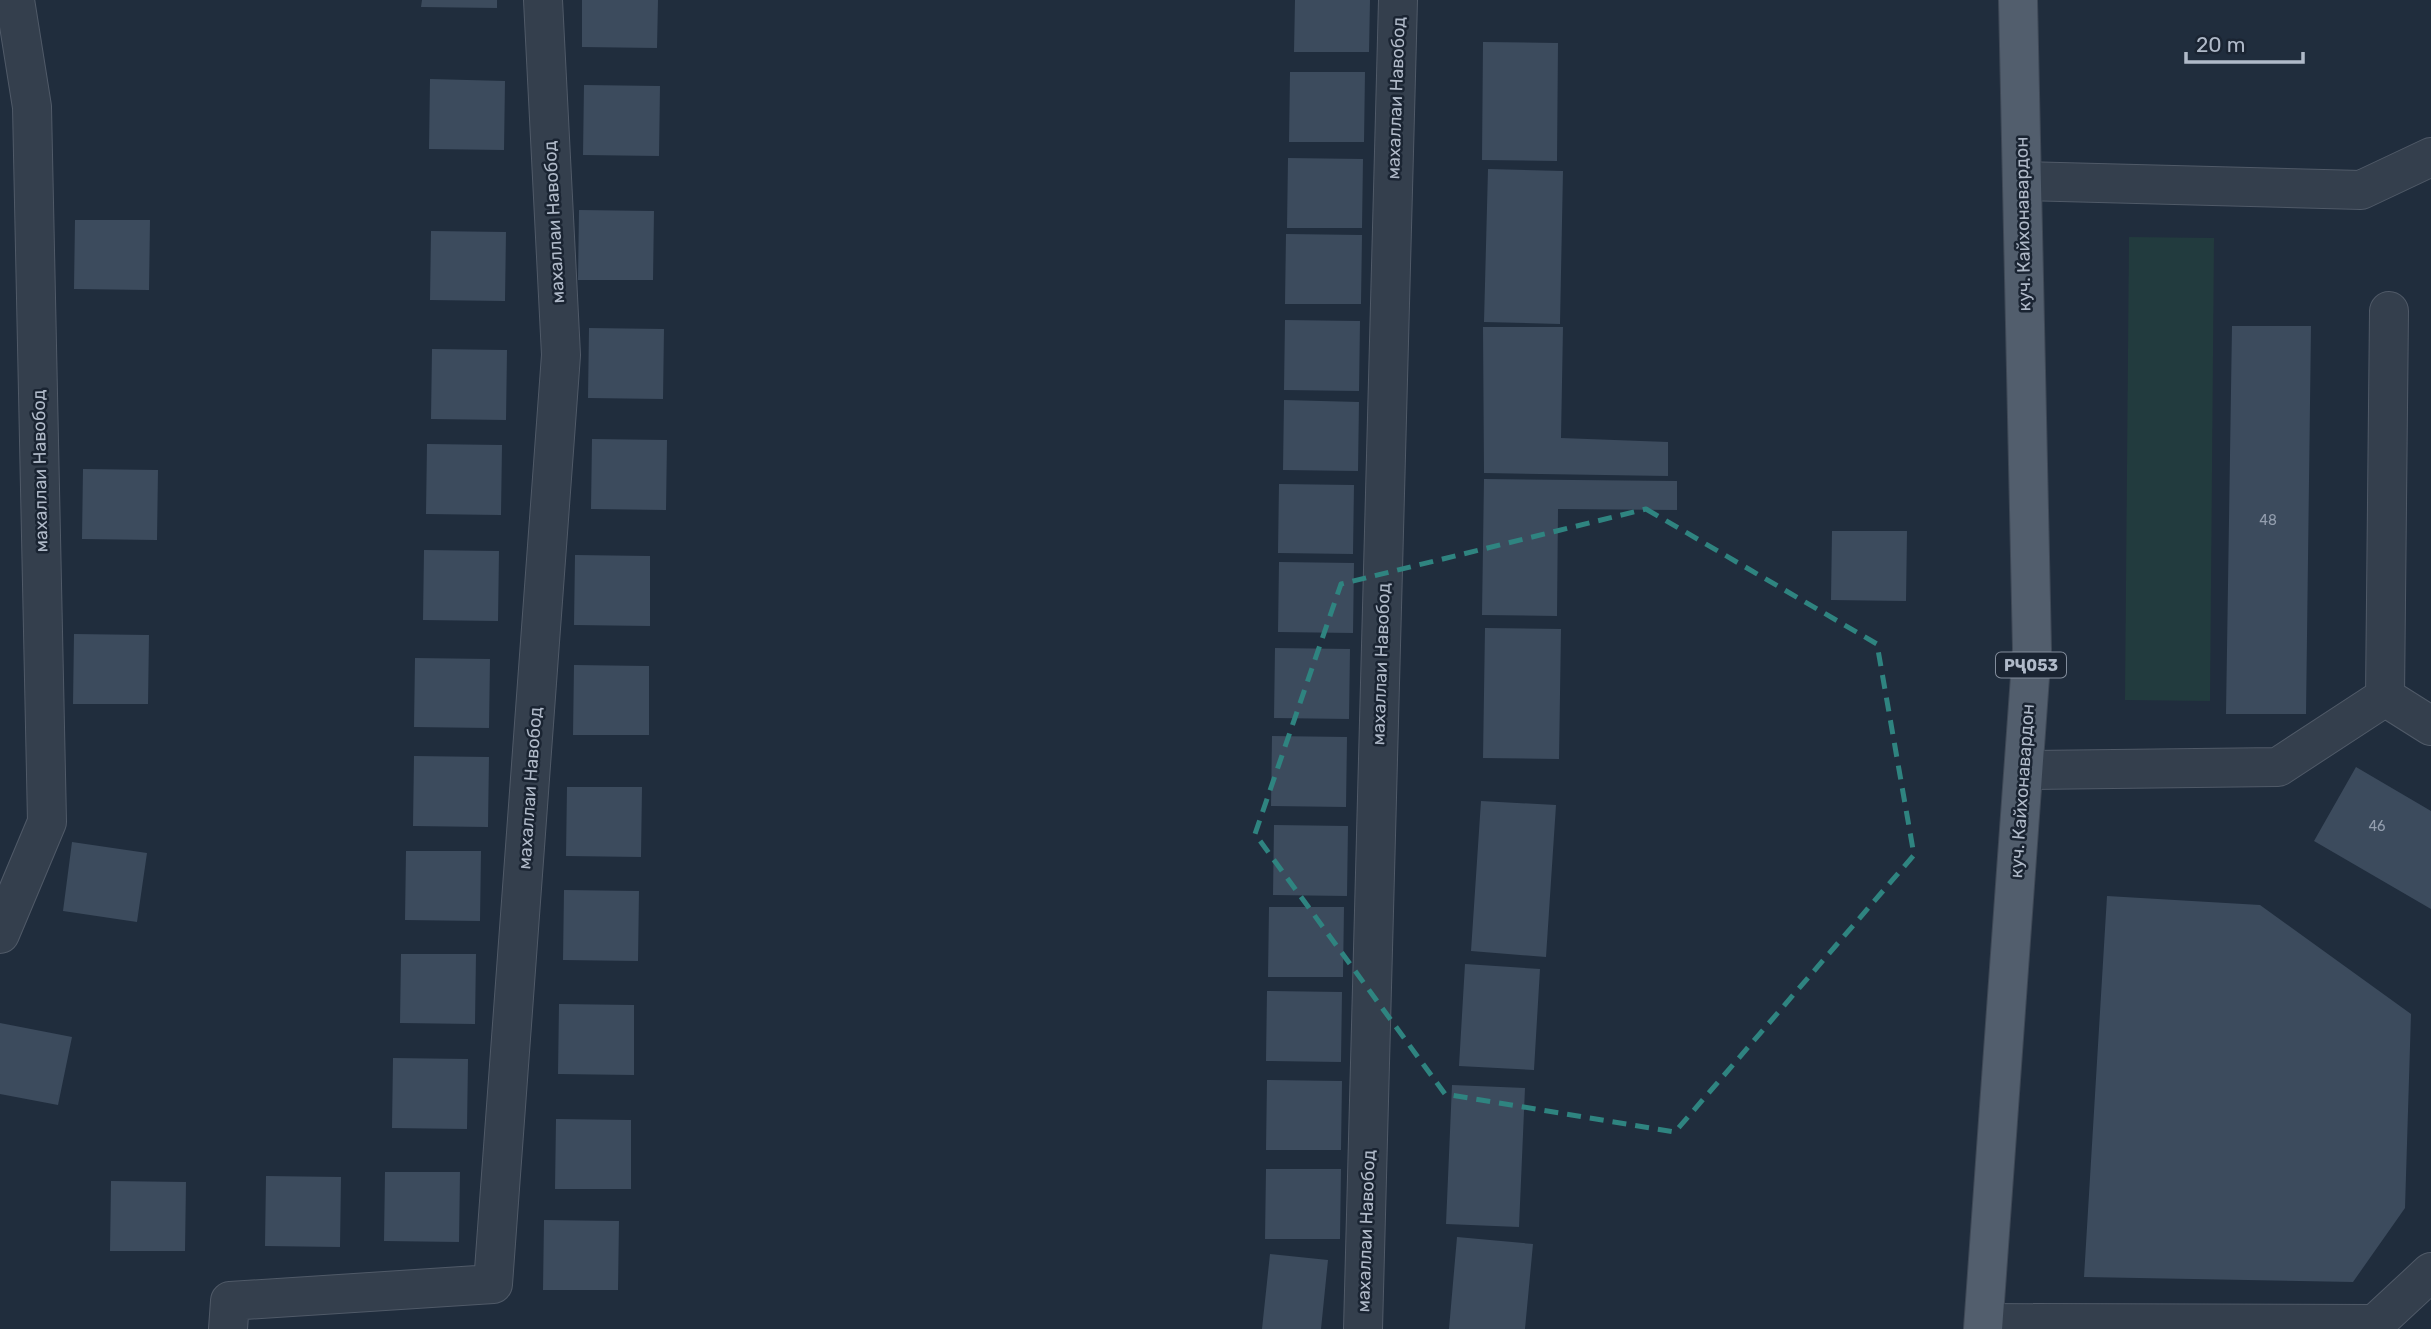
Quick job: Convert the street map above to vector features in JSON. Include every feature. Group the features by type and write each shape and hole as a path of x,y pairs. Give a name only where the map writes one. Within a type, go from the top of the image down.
{"main road":[{"name":"куч. Кайхонавардон","path":"1983,1326 2032,649 2018,0"}],"street":[{"name":"махаллаи Навобод","path":"0,934 47,822 32,107 15,0"},
{"name":"махаллаи Навобод","path":"228,1329 230,1301 493,1284 561,355 543,0"},
{"name":"махаллаи Навобод","path":"1363,1329 1398,0"},
{"path":"2022,181 2361,190 2431,157"},
{"path":"2385,697 2389,312"},
{"path":"2024,770 2278,767 2385,697"},
{"path":"2385,697 2431,726"},
{"path":"1983,1326 2375,1327 2431,1272"}],"highlighted area":[{"path":"1646,509 1877,644 1914,855 1675,1132 1445,1094 1255,834 1341,584"}],"green space":[{"path":"2129,237 2214,238 2210,701 2125,700"}],"building":[{"path":"422,0 497,0 497,8 421,7"},
{"path":"582,0 658,0 657,48 582,47"},
{"path":"1295,0 1370,0 1369,52 1294,52"},
{"path":"1483,42 1558,43 1557,161 1482,160"},
{"path":"1290,72 1365,72 1364,142 1289,142"},
{"path":"430,79 505,81 504,150 429,149"},
{"path":"584,85 660,86 659,156 583,155"},
{"path":"1288,158 1363,159 1362,228 1287,228"},
{"path":"1488,169 1563,171 1560,324 1484,322"},
{"path":"579,210 654,211 653,280 578,280"},
{"path":"75,220 150,220 149,290 74,289"},
{"path":"431,231 506,232 505,301 430,300"},
{"path":"1286,234 1362,235 1361,304 1285,304"},
{"path":"1285,320 1360,321 1359,391 1284,390"},
{"path":"2232,326 2311,326 2306,714 2226,714"},
{"path":"1483,327 1563,327 1561,438 1668,442 1668,476 1484,473"},
{"path":"589,328 664,329 663,399 588,398"},
{"path":"432,349 507,350 506,420 431,419"},
{"path":"1284,400 1359,402 1358,471 1283,470"},
{"path":"592,439 667,440 666,510 591,509"},
{"path":"427,444 502,445 501,515 426,514"},
{"path":"83,469 158,470 157,540 82,539"},
{"path":"1484,479 1677,481 1677,510 1558,509 1557,616 1482,615"},
{"path":"1279,484 1354,485 1353,554 1278,553"},
{"path":"1832,531 1907,531 1906,601 1831,600"},
{"path":"424,550 499,551 498,621 423,620"},
{"path":"575,555 650,556 650,626 574,625"},
{"path":"1279,562 1354,563 1353,633 1278,632"},
{"path":"1485,628 1561,629 1559,759 1483,758"},
{"path":"74,634 149,635 148,704 73,704"},
{"path":"1275,648 1350,649 1349,719 1274,718"},
{"path":"415,658 490,659 489,728 414,727"},
{"path":"574,665 649,666 649,735 573,735"},
{"path":"1272,736 1347,737 1346,807 1271,806"},
{"path":"414,756 489,757 488,827 413,826"},
{"path":"2356,767 2431,811 2431,909 2314,841"},
{"path":"567,787 642,787 641,857 566,856"},
{"path":"1481,801 1556,805 1546,957 1471,951"},
{"path":"1274,825 1348,826 1347,896 1273,895"},
{"path":"72,842 147,853 137,922 63,911"},
{"path":"406,851 481,851 480,921 405,920"},
{"path":"564,890 639,891 638,961 563,960"},
{"path":"2107,896 2260,905 2411,1014 2405,1208 2353,1282 2084,1277"},
{"path":"1269,907 1344,907 1343,977 1268,977"},
{"path":"401,954 476,954 475,1024 400,1023"},
{"path":"1465,964 1540,969 1534,1070 1459,1066"},
{"path":"1267,991 1342,992 1341,1062 1266,1061"},
{"path":"559,1004 634,1005 634,1075 558,1074"},
{"path":"0,1023 72,1037 58,1105 0,1094"},
{"path":"393,1058 468,1059 467,1129 392,1128"},
{"path":"1267,1080 1342,1081 1341,1150 1266,1150"},
{"path":"1452,1085 1525,1088 1519,1227 1446,1224"},
{"path":"556,1119 631,1120 631,1189 555,1189"},
{"path":"1266,1169 1341,1169 1340,1239 1265,1239"},
{"path":"385,1172 460,1172 459,1242 384,1241"},
{"path":"266,1176 341,1177 340,1247 265,1246"},
{"path":"111,1181 186,1182 185,1251 110,1251"},
{"path":"544,1220 619,1221 618,1290 543,1290"},
{"path":"1457,1237 1533,1244 1525,1329 1449,1329"},
{"path":"1270,1254 1328,1260 1321,1329 1262,1329"}]}
